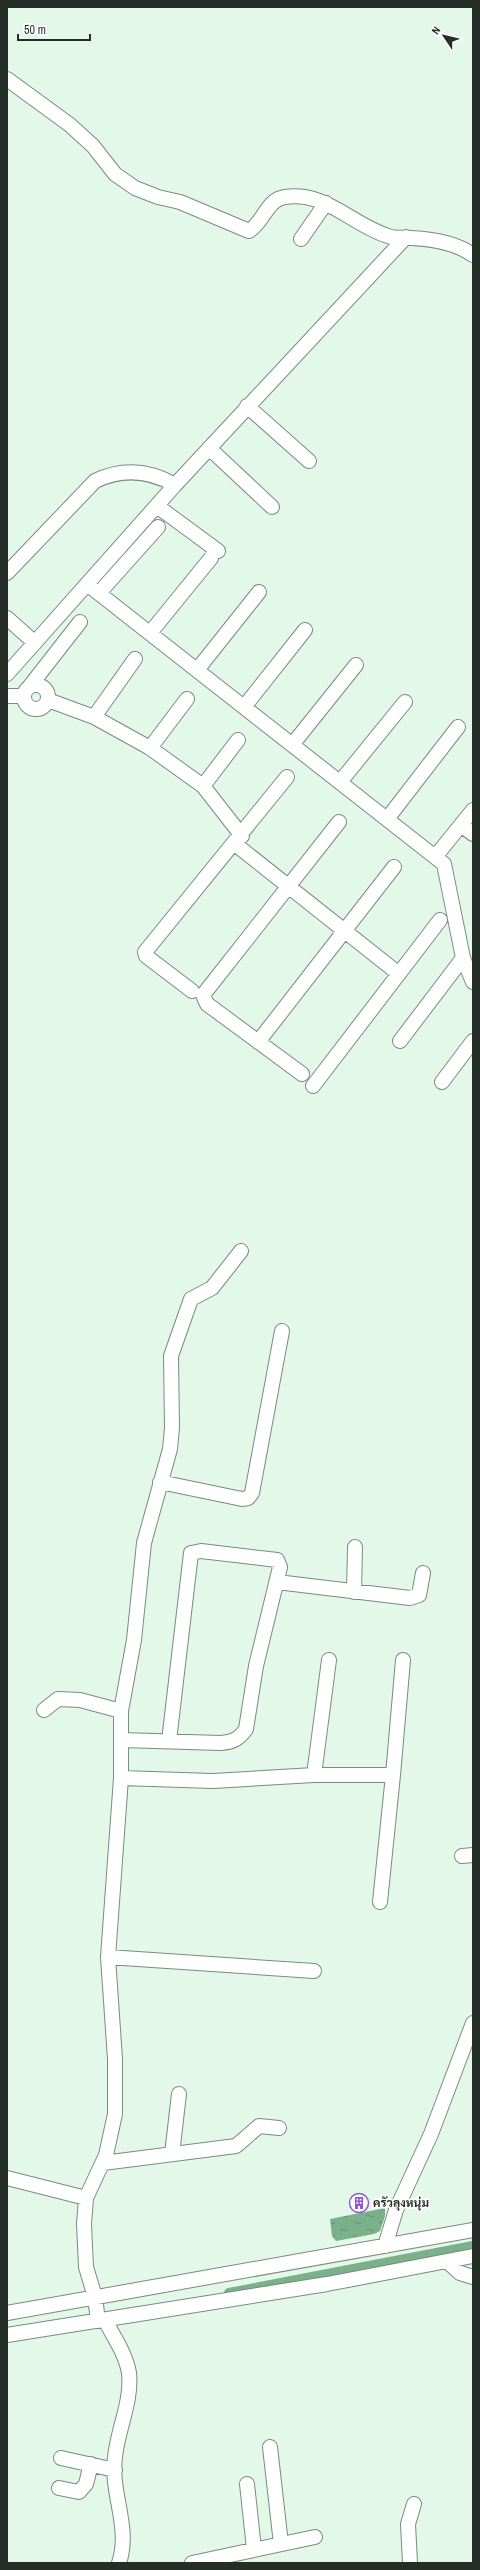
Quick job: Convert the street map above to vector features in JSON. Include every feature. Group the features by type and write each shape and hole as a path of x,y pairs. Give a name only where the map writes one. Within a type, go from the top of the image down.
{"street":[{"path":"7,79 70,125 93,146 115,174 141,190 180,202 249,231 257,226 272,202 285,196 315,198 376,232 390,237 406,237 445,243 473,255"},
{"path":"301,239 326,203"},
{"path":"7,674 247,406 406,237"},
{"path":"247,406 309,461"},
{"path":"209,448 272,507"},
{"path":"7,573 95,481 106,476 143,472 163,478 175,485"},
{"path":"150,633 214,555 157,506"},
{"path":"99,593 158,527"},
{"path":"87,584 446,866 463,958 473,982"},
{"path":"197,670 258,592"},
{"path":"7,618 35,643"},
{"path":"7,696 27,691 42,686 47,692 48,700 44,706 33,709 26,704 27,691 80,622"},
{"path":"244,707 305,630"},
{"path":"94,717 135,659"},
{"path":"292,745 356,665"},
{"path":"150,748 187,699"},
{"path":"48,700 94,717 150,748 203,786 238,840 290,887 399,974"},
{"path":"340,782 405,702"},
{"path":"387,819 458,727"},
{"path":"203,786 238,740"},
{"path":"192,991 146,956 146,952 238,840 287,777"},
{"path":"435,857 473,810"},
{"path":"302,1074 207,1004 203,995 290,887 339,822"},
{"path":"461,825 473,834"},
{"path":"258,1042 394,867"},
{"path":"313,1086 440,920"},
{"path":"400,1041 463,958"},
{"path":"442,1082 473,1042"},
{"path":"119,2563 122,2553 123,2524 114,2458 130,2389 128,2370 122,2352 100,2319 86,2267 84,2224 86,2198 102,2163 115,2114 115,2059 108,1957 121,1778 121,1710 134,1640 144,1543 170,1449 172,1428 171,1356 180,1325 191,1299 212,1288 240,1251"},
{"path":"160,1482 242,1499 248,1498 252,1493 282,1331"},
{"path":"354,1592 355,1547"},
{"path":"121,1740 169,1741 230,1742 241,1736 246,1729 256,1666 277,1582 280,1564 277,1560 201,1551 191,1553 169,1741"},
{"path":"277,1582 416,1598 419,1595 423,1573"},
{"path":"314,1775 329,1660"},
{"path":"380,1902 403,1660"},
{"path":"44,1710 58,1699 80,1700 121,1710"},
{"path":"121,1778 213,1781 314,1775 393,1775"},
{"path":"108,1957 314,1971"},
{"path":"385,2246 396,2210 430,2134 468,2056 473,2023"},
{"path":"172,2154 179,2094"},
{"path":"102,2163 236,2146 259,2126 279,2128"},
{"path":"7,2178 86,2198"},
{"path":"7,2313 95,2300 473,2230"},
{"path":"7,2335 327,2284 473,2256"},
{"path":"447,2261 460,2273 473,2277"},
{"path":"270,2447 281,2544"},
{"path":"61,2458 115,2470"},
{"path":"59,2488 79,2492 86,2484 91,2464"},
{"path":"247,2484 254,2549"},
{"path":"410,2563 408,2524 414,2504"},
{"path":"192,2563 315,2537"}],"water":[{"path":"385,2208 385,2216 380,2231 374,2234 336,2241 332,2236 330,2219"}],"waterway":[{"path":"229,2293 473,2246"}],"place":[{"name":"ครัวลุงหนุ่ม","path":"359,2203"}]}
